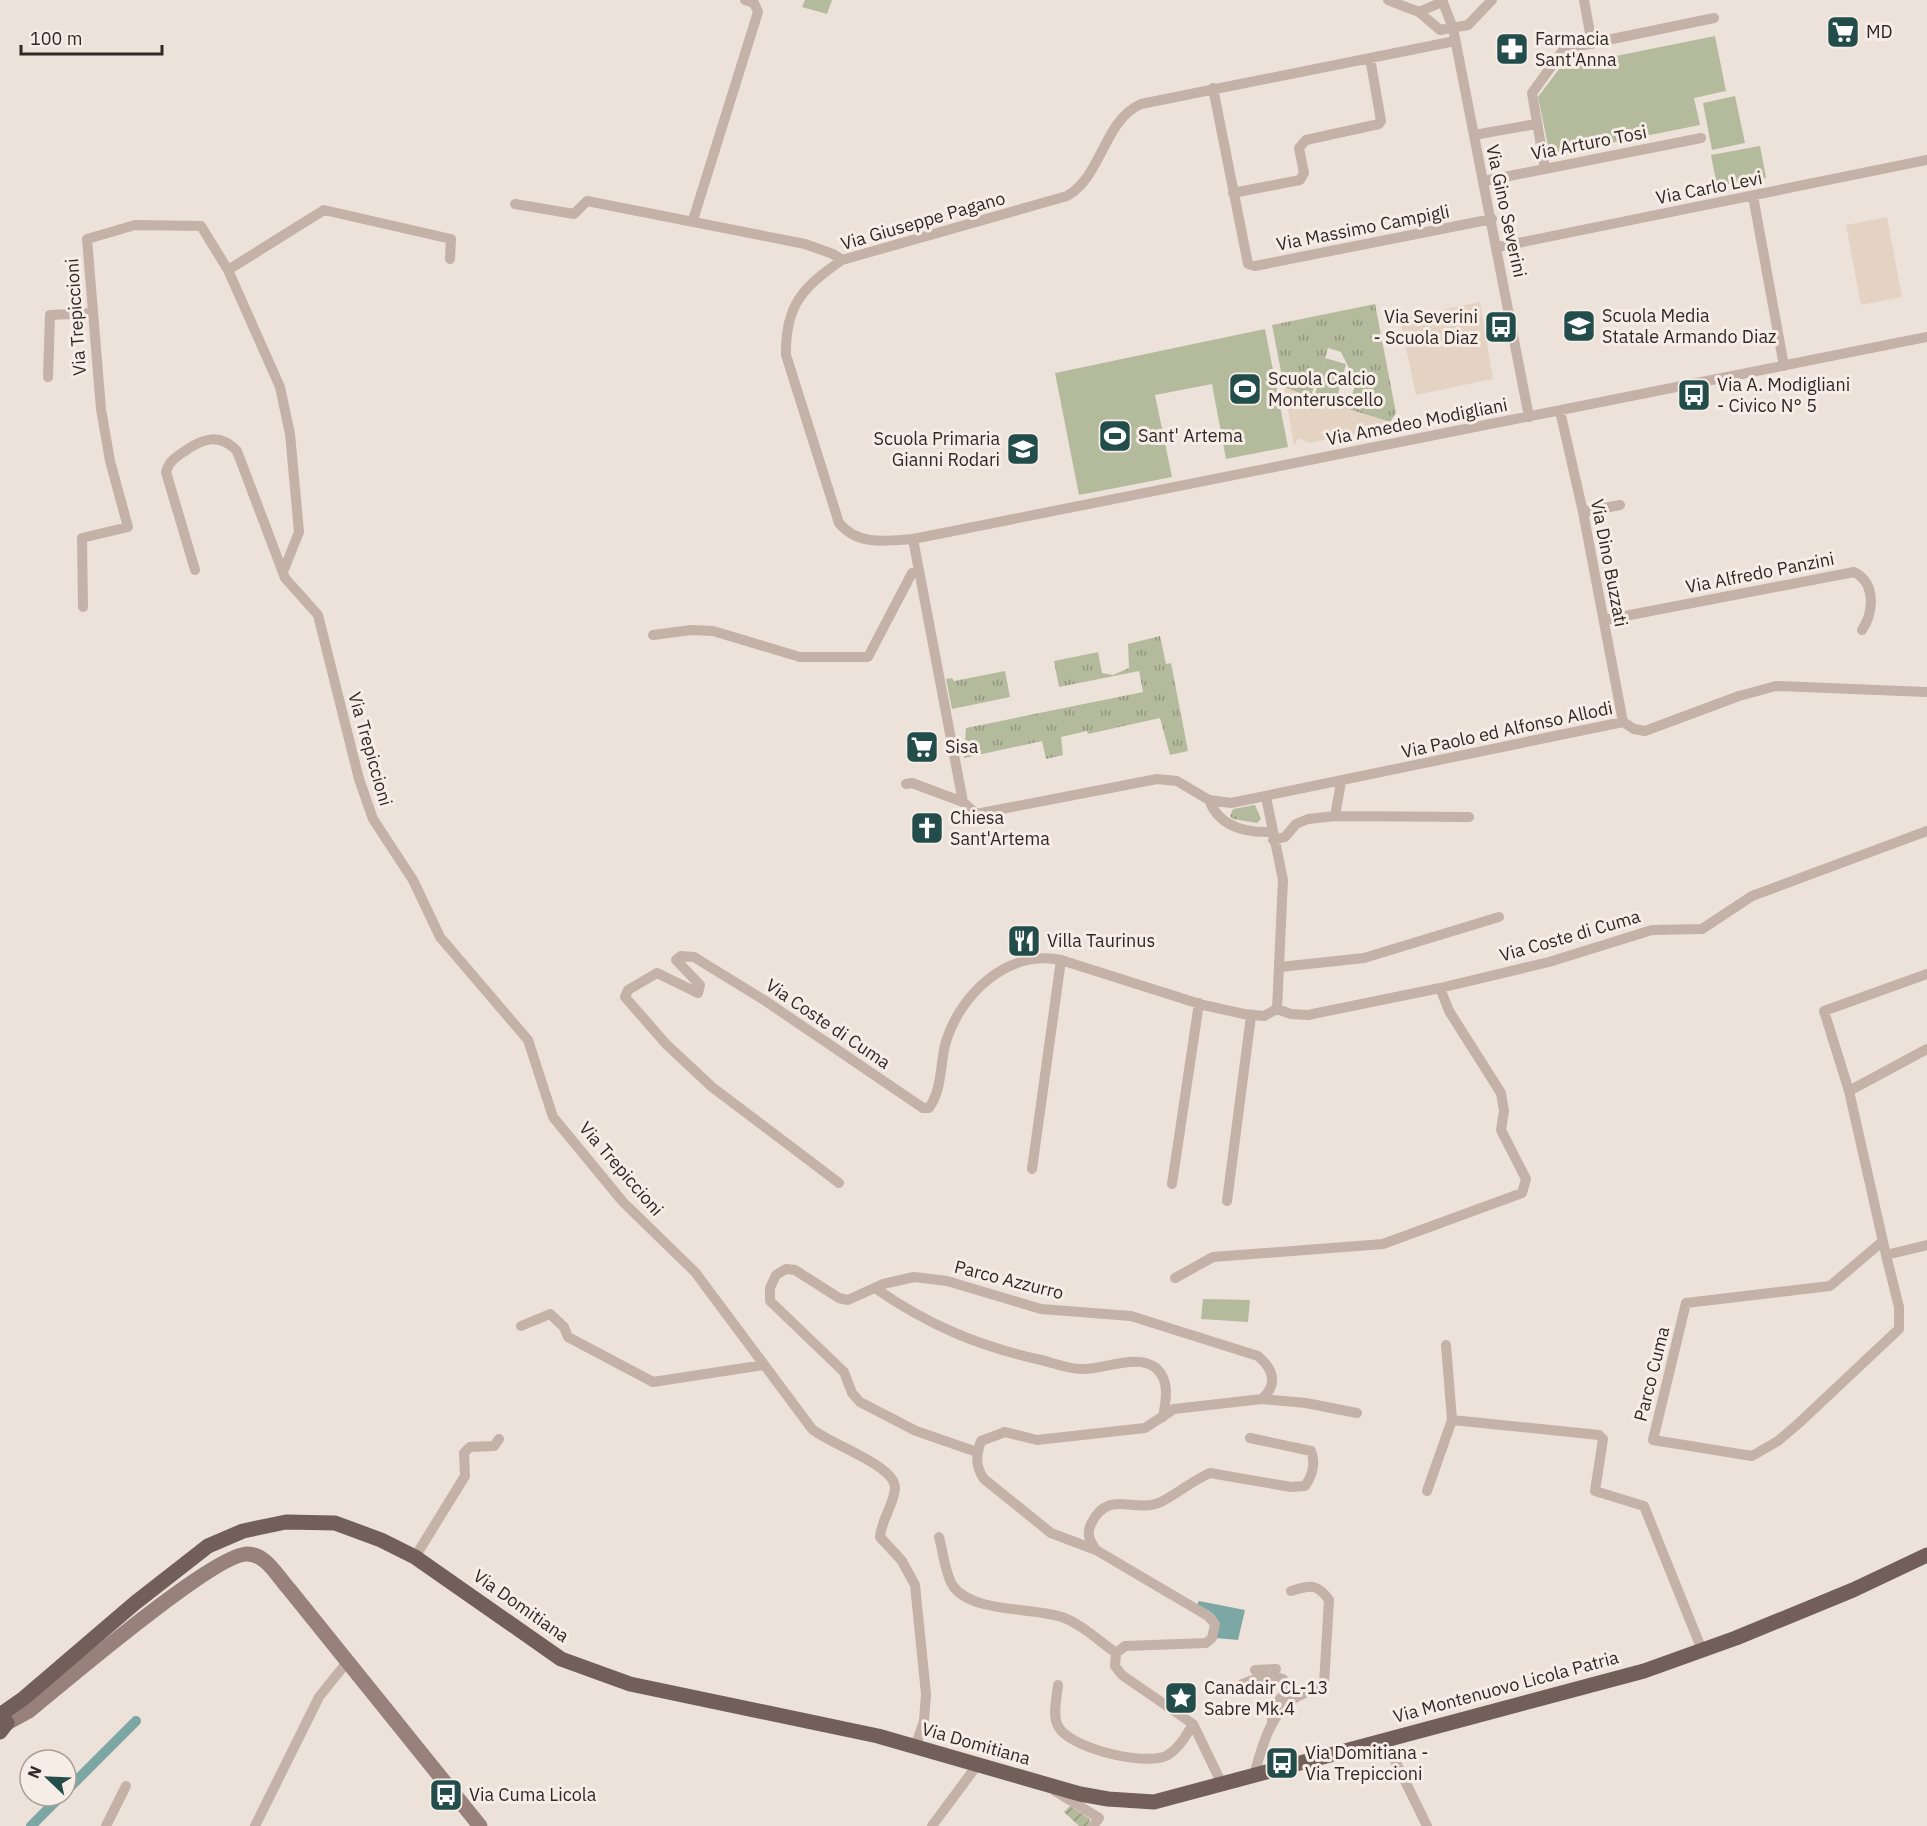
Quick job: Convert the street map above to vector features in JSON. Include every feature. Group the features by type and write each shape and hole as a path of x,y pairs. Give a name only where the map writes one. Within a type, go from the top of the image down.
{"main road":[{"name":"Via Domitiana","path":"2,1721 208,1546 243,1531 286,1522 335,1522 381,1540 414,1557 561,1659 630,1684 878,1736 1080,1794"},
{"name":"Via Montenuovo Licola Patria","path":"1080,1794 1108,1799 1154,1802 1570,1692 1644,1671 1702,1650 1843,1594 1927,1555"}],"street":[{"path":"693,220 758,12 754,3 746,0"},
{"path":"1388,0 1419,12 1440,30 1468,25 1492,0"},
{"path":"1584,0 1592,44"},
{"path":"1419,12 1445,1"},
{"name":"Via Gino Severini","path":"1445,1 1453,28 1492,219 1529,417"},
{"path":"1545,169 1532,100 1534,87 1564,49 1714,18"},
{"name":"Via Giuseppe Pagano","path":"913,538 878,541 852,535 839,523 786,354 786,338 792,306 815,279 842,260 1067,196 1084,183 1118,123 1134,107 1213,88 1455,41"},
{"path":"1213,88 1233,194 1300,180 1304,173 1299,148 1308,138 1379,124 1381,121 1370,58"},
{"path":"1474,135 1536,124"},
{"name":"Via Arturo Tosi","path":"1484,181 1701,138"},
{"name":"Via Carlo Levi","path":"1497,247 1927,160"},
{"name":"Via Massimo Campigli","path":"1233,194 1245,258 1248,264 1255,266 1492,219"},
{"path":"1753,196 1785,366"},
{"path":"514,204 574,214 587,201 693,220 805,244 833,254 842,260"},
{"path":"228,270 324,210 451,238 450,259"},
{"name":"Via Trepiccioni","path":"83,607 82,538 128,527 110,461 101,409 87,239 135,225 201,226 228,270 280,387 290,434 299,532 283,572"},
{"path":"48,377 50,315 93,313"},
{"name":"Via Amedeo Modigliani","path":"913,538 1927,337"},
{"name":"Via Dino Buzzati","path":"1560,411 1583,512 1623,722"},
{"name":"Via Trepiccioni","path":"195,570 166,472 169,463 199,440 208,438 218,440 237,452 283,572 318,615 359,779 373,819 413,880 440,937 528,1040 554,1117 623,1202 695,1272 812,1429 821,1437 890,1474 895,1491 880,1538 902,1561 915,1585 926,1694 924,1721 915,1747"},
{"path":"1583,512 1620,505"},
{"path":"913,538 963,802"},
{"path":"653,635 691,630 713,631 800,657 868,657 912,573 919,571"},
{"name":"Via Alfredo Panzini","path":"1604,620 1854,572 1864,577 1869,586 1872,616 1862,630"},
{"name":"Via Paolo ed Alfonso Allodi","path":"1209,800 1231,803 1271,796 1623,722 1634,729 1645,730 1739,696 1776,686 1927,692"},
{"name":"Via Paolo ed Alfonso Allodi","path":"906,784 912,783 963,802 972,812 982,814 1168,778 1188,786 1209,800 1224,821"},
{"path":"1335,816 1341,782"},
{"path":"1271,796 1273,836 1283,880 1277,1009"},
{"path":"1231,803 1224,811 1224,821 1236,828 1285,837 1296,824 1308,819 1335,816 1470,817"},
{"name":"Via Coste di Cuma","path":"839,1183 712,1087 666,1044 625,997 628,990 657,973 698,993 700,985 676,960 681,956 693,957 764,1000 922,1108 929,1108 937,1096 945,1045 966,999 1003,969 1039,957 1061,960 1199,1003 1251,1016 1264,1016 1277,1009 1291,1014 1308,1015 1440,988 1549,962 1652,930 1702,929 1752,896 1927,831"},
{"name":"Via Coste di Cuma","path":"1280,967 1364,958 1499,917"},
{"path":"1032,1169 1061,960"},
{"name":"Parco Cuma","path":"1883,1241 1830,1286 1686,1303 1653,1440 1752,1456 1778,1441 1899,1329 1899,1307 1849,1091 1824,1011 1927,974"},
{"path":"1175,1278 1213,1257 1383,1244 1522,1193 1526,1179 1502,1130 1504,1111 1501,1093 1449,1011 1440,988"},
{"path":"1172,1184 1199,1003"},
{"path":"1227,1201 1251,1016"},
{"path":"1849,1091 1927,1049"},
{"path":"1886,1255 1927,1245"},
{"name":"Parco Azzurro","path":"977,1452 916,1431 860,1402 852,1393 844,1371 770,1301 770,1288 776,1275 786,1269 795,1270 839,1298 848,1300 875,1288 914,1277 946,1281 1041,1309 1131,1316 1258,1356 1270,1366 1273,1376 1270,1392 1262,1399"},
{"path":"875,1288 934,1325 992,1349 1081,1369 1140,1361 1156,1368 1165,1383 1166,1399 1163,1417"},
{"path":"521,1326 550,1314 564,1327 568,1337 653,1382 764,1365"},
{"path":"1427,1491 1452,1420 1446,1345"},
{"path":"1222,1784 1193,1725 1122,1675 1115,1666 1116,1653 1125,1646 1206,1643 1212,1638 1215,1624 1209,1616 1096,1550 1051,1533 984,1479 977,1469 977,1452 981,1441 991,1435 1005,1432 1037,1440 1145,1428 1174,1409 1262,1399 1306,1403 1357,1413"},
{"path":"1452,1420 1599,1436 1603,1439 1595,1491 1644,1506 1702,1650"},
{"path":"1096,1550 1088,1540 1089,1528 1096,1512 1109,1504 1160,1502 1210,1473 1291,1487 1305,1486 1310,1478 1314,1458 1311,1451 1250,1438"},
{"path":"414,1557 465,1476 464,1453 470,1447 494,1446 499,1439"},
{"path":"939,1537 952,1585 964,1597 979,1603 1046,1612 1065,1619 1116,1653"},
{"path":"2,1721 29,1711 201,1574 240,1554 262,1557 480,1826"},
{"path":"1254,1775 1262,1746 1280,1713 1292,1700 1324,1684 1329,1599 1321,1588 1311,1585 1291,1591"},
{"path":"255,1826 319,1697 347,1662"},
{"path":"1255,1670 1276,1669 1286,1675 1292,1684 1292,1700"},
{"path":"1242,1684 1265,1677 1275,1676 1283,1679 1285,1693 1276,1707 1272,1727"},
{"path":"1058,1684 1056,1723 1061,1732 1098,1750 1131,1759 1165,1756 1182,1742 1193,1725"},
{"path":"1384,1740 1427,1826"},
{"path":"932,1826 978,1764"},
{"path":"1042,1783 1099,1818 1093,1826"},
{"path":"106,1826 126,1786"}],"green space":[{"path":"805,0 832,0 827,14 802,7"},
{"path":"1715,36 1726,91 1694,98 1700,125 1550,155 1538,97 1569,56 1571,65"},
{"path":"1735,96 1745,143 1712,150 1703,103"},
{"path":"1760,146 1766,178 1717,186 1711,155"},
{"path":"1375,304 1396,413 1390,422 1284,387 1272,325","holes":["1328,348 1341,352 1356,382 1349,405 1312,394 1317,373 1321,373"]},
{"path":"1265,329 1288,447 1226,459 1212,384 1155,395 1172,477 1079,495 1055,373"},
{"path":"1325,358 1346,364 1336,401 1315,395"},
{"path":"1160,636 1166,664 1171,663 1188,751 1170,755 1160,718 1088,734 1087,731 1061,737 1063,755 1046,759 1042,741 964,758 966,728 1143,692 1139,671 1059,687 1054,661 1098,652 1102,673 1113,675 1129,668 1128,644"},
{"path":"1005,671 1010,697 952,709 946,679 952,678 954,681"},
{"path":"1255,805 1261,819 1257,823 1233,819 1230,816 1233,809"},
{"path":"1203,1299 1250,1300 1248,1322 1201,1319"},
{"path":"1070,1806 1090,1819 1088,1826 1079,1826 1064,1812"}],"shaded area":[{"path":"1887,217 1902,297 1861,305 1846,225"},
{"path":"1480,302 1493,379 1416,395 1400,319"},
{"path":"1284,387 1398,425 1309,443 1298,438 1294,446"}],"water":[{"path":"1199,1601 1245,1610 1238,1640 1215,1638 1218,1621 1208,1610 1197,1605"}],"waterway":[{"path":"78,1779 136,1721"},
{"path":"31,1826 49,1808"}],"place":[{"name":"MD","path":"1843,32"},
{"name":"Farmacia Sant'Anna","path":"1512,49"},
{"name":"Scuola Media Statale Armando Diaz","path":"1579,326"},
{"name":"Via Severini - Scuola Diaz","path":"1501,327"},
{"name":"Scuola Calcio Monteruscello","path":"1245,389"},
{"name":"Via A. Modigliani - Civico N° 5","path":"1694,395"},
{"name":"Sant' Artema","path":"1115,436"},
{"name":"Scuola Primaria Gianni Rodari","path":"1023,449"},
{"name":"Sisa","path":"922,747"},
{"name":"Chiesa Sant'Artema","path":"927,828"},
{"name":"Villa Taurinus","path":"1024,941"},
{"name":"Canadair CL-13 Sabre Mk.4","path":"1181,1698"},
{"name":"Via Domitiana - Via Trepiccioni","path":"1282,1763"},
{"name":"Via Cuma Licola","path":"446,1795"}]}
